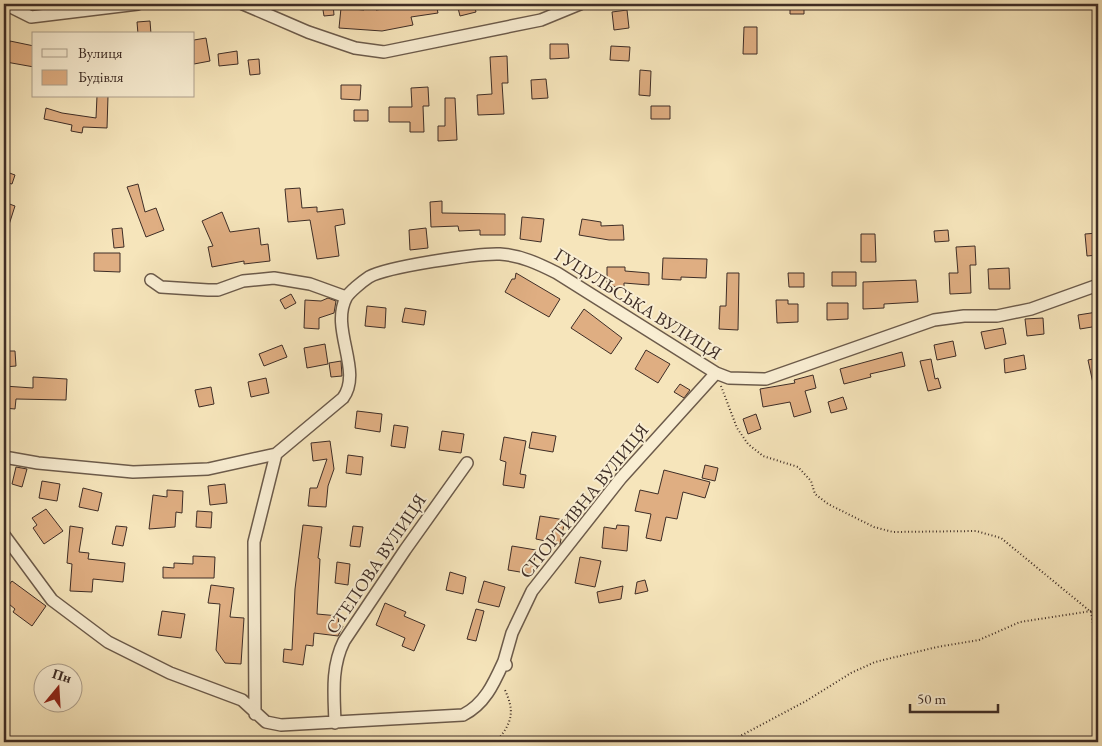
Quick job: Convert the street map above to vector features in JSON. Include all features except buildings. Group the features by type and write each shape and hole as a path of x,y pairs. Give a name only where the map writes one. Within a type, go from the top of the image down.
{"street":[{"path":"5,4 31,17 138,4"},
{"path":"243,4 308,32 355,48 384,52 541,20 580,4"},
{"name":"ГУЦУЛЬСЬКА ВУЛИЦЯ","path":"346,297 369,277 414,264 499,254 529,259 557,273 716,373 730,378 766,379 934,320 964,316 997,316 1031,309 1098,285"},
{"path":"4,457 38,463 133,472 208,469 276,454 343,398 348,390 350,380 341,322 346,297 310,284 274,278 243,281 218,290 162,287 151,280"},
{"name":"СПОРТИВНА ВУЛИЦЯ","path":"498,674 505,663 512,633 532,591 621,478 716,373"},
{"path":"255,714 254,542 276,454"},
{"name":"СТЕПОВА ВУЛИЦЯ","path":"334,723 333,681 337,655 344,641 405,550 467,463"},
{"path":"4,535 52,600 108,642 170,673 242,700 255,714 266,722 281,725 463,715 476,708 498,674"}],"path":[{"path":"716,373 737,428 748,444 763,456 798,467 811,481 815,494 828,504 874,527 892,532 976,531 1000,538 1090,612 1098,652"},
{"path":"730,742 806,701 851,673 875,662 937,647 979,640 1020,622 1098,610"},
{"path":"496,742 505,732 511,718 511,703 498,674"}]}
